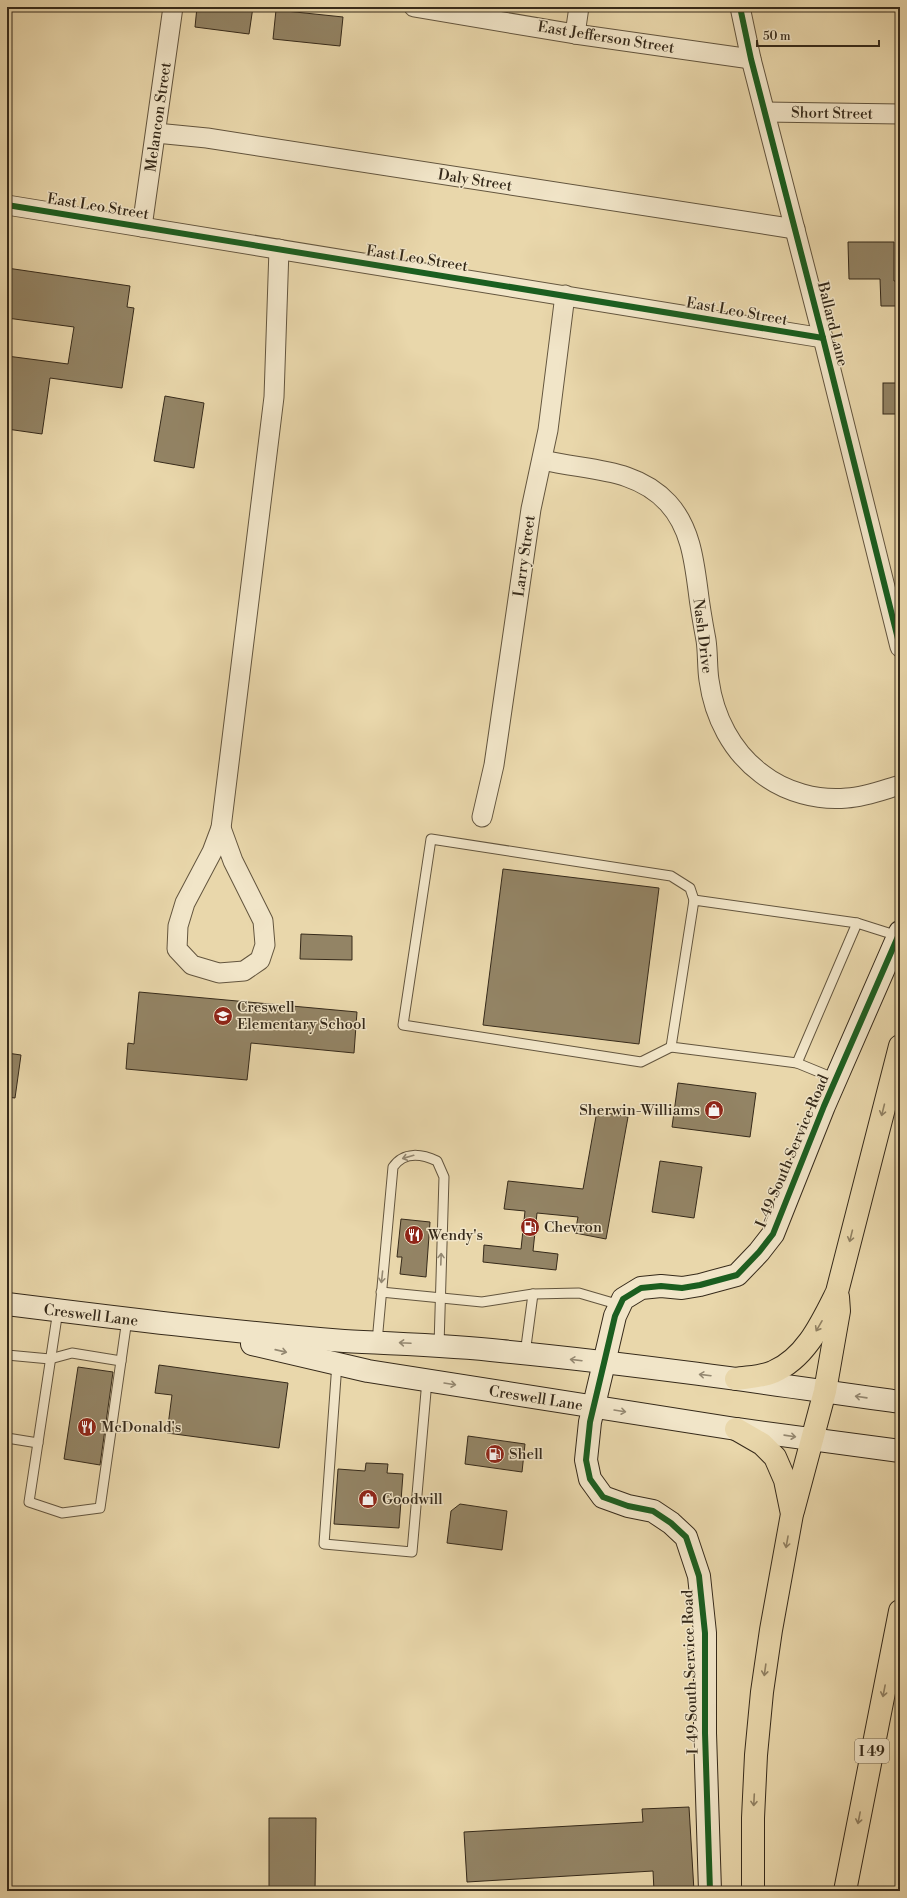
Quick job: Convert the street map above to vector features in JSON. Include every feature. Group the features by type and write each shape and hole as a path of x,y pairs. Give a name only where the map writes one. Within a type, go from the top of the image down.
{"highway":[{"path":"736,1379 772,1372 790,1362 808,1344 837,1292 900,1046"},
{"path":"753,1891 753,1818 756,1755 762,1692 771,1630 792,1514 825,1391 839,1311 837,1292"},
{"path":"736,1429 762,1444 775,1458 785,1480 792,1514"},
{"name":"I 49","path":"845,1891 900,1611"}],"main road":[{"name":"I-49 South Service Road","path":"710,1891 705,1733 705,1633 699,1576 686,1537 671,1523 653,1511 628,1506 603,1497 590,1479 586,1460 594,1407 615,1316 623,1299 641,1288 661,1286 682,1288 700,1285 737,1275 759,1252 773,1234 793,1180 899,934"},
{"name":"Creswell Lane","path":"8,1308 58,1310 175,1326 525,1354 736,1379 900,1402"},
{"name":"Creswell Lane","path":"175,1326 368,1371 736,1429 900,1451"}],"street":[{"name":"Melancon Street","path":"142,227 173,7"},
{"name":"East Jefferson Street","path":"418,7 576,34 751,59"},
{"path":"576,34 579,7"},
{"name":"Ballard Lane","path":"740,7 751,59 824,338 900,647"},
{"name":"Short Street","path":"765,112 900,114"},
{"name":"Daly Street","path":"156,132 207,138 795,229"},
{"name":"East Leo Street","path":"7,205 279,248 824,338"},
{"path":"221,828 233,861 264,921 265,945 260,960 244,971 219,973 192,966 177,949 178,926 185,903 212,852 221,828 274,397 279,248"},
{"name":"Larry Street","path":"482,817 494,765 531,509 543,460 564,295"},
{"name":"Nash Drive","path":"543,460 616,473 636,479 653,489 668,503 680,519 689,538 694,559 701,620 706,639 709,680 719,717 727,736 738,752 752,767 769,780 788,789 808,795 828,798 848,798 900,785"}],"lane":[{"path":"672,1047 694,900 690,888 672,876 431,839 403,1025 641,1062 672,1047 797,1063 836,1078"},
{"path":"694,900 857,923 899,934"},
{"path":"797,1063 857,923"},
{"path":"377,1342 393,1167 398,1160 412,1155 426,1156 438,1161 444,1177 439,1346"},
{"path":"381,1292 482,1302 532,1294 579,1293 620,1305"},
{"path":"525,1354 532,1294"},
{"path":"58,1310 29,1502 62,1513 100,1508 127,1319"},
{"path":"7,1356 50,1359 72,1353 121,1361"},
{"path":"337,1363 324,1544 412,1552 427,1380"},
{"path":"7,1438 38,1443"}],"building":[{"path":"197,7 253,7 249,34 195,27"},
{"path":"276,10 343,17 340,46 273,39"},
{"path":"848,242 894,242 894,281 900,281 900,306 881,306 880,279 849,279"},
{"path":"7,268 130,286 127,307 134,308 122,388 50,378 42,434 7,429 7,356 68,364 74,327 7,318"},
{"path":"883,383 900,383 900,414 883,414"},
{"path":"165,396 204,403 194,468 154,461"},
{"path":"503,869 659,888 639,1044 483,1025"},
{"path":"301,934 352,936 352,960 300,959"},
{"path":"139,992 357,1012 354,1053 251,1043 247,1080 126,1069 128,1043 134,1044"},
{"path":"7,1053 21,1055 15,1098 7,1097"},
{"name":"Sherwin-Williams","path":"678,1083 756,1093 750,1137 672,1127"},
{"path":"597,1111 628,1117 606,1239 575,1233 578,1217 537,1213 533,1251 558,1254 556,1270 483,1262 484,1245 521,1249 525,1211 504,1209 508,1181 583,1189"},
{"path":"660,1161 702,1167 694,1218 652,1212"},
{"name":"Wendy's","path":"401,1219 430,1222 426,1277 400,1274 402,1257 397,1257"},
{"path":"159,1365 288,1383 279,1448 167,1433 172,1395 155,1393"},
{"path":"78,1367 113,1372 100,1465 64,1459"},
{"name":"Shell","path":"468,1436 525,1444 522,1472 465,1464"},
{"name":"Goodwill","path":"366,1463 388,1464 387,1473 403,1474 399,1528 334,1524 338,1469 365,1471"},
{"path":"460,1504 507,1511 502,1550 447,1543 451,1511"},
{"path":"689,1807 694,1891 654,1891 653,1871 467,1882 464,1832 643,1822 642,1809"},
{"path":"269,1818 316,1818 315,1891 269,1891"}],"cycle path":[{"path":"740,7 751,59 823,338 900,647"},
{"path":"7,205 823,338"},
{"path":"710,1891 705,1733 705,1633 699,1576 686,1537 671,1523 653,1511 628,1506 603,1497 590,1479 586,1460 590,1422 615,1316 623,1299 641,1288 661,1286 682,1288 700,1285 737,1275 759,1252 773,1234 824,1106 900,932"}],"place":[{"name":"Creswell Elementary School","path":"223,1016"},
{"name":"Sherwin-Williams","path":"714,1110"},
{"name":"Chevron","path":"530,1227"},
{"name":"Wendy's","path":"414,1235"},
{"name":"McDonald's","path":"87,1427"},
{"name":"Shell","path":"495,1454"},
{"name":"Goodwill","path":"368,1499"}]}
